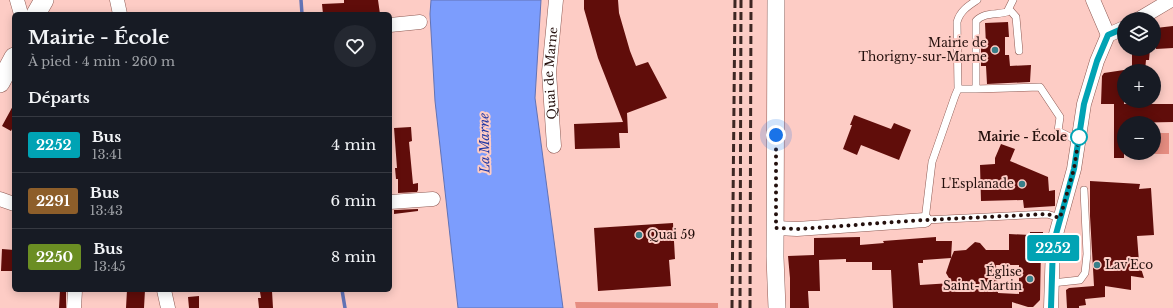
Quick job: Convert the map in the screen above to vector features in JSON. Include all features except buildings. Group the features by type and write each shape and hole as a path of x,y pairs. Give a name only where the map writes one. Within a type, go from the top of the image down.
{"main road":[{"path":"37,12 44,0"},
{"path":"0,83 12,61"}],"street":[{"path":"18,0 21,12"},
{"path":"117,0 120,12"},
{"name":"Quai de Marne","path":"554,146 549,72 556,0"},
{"path":"776,0 776,308"},
{"path":"1093,0 1108,35"},
{"path":"1151,12 1171,0"},
{"path":"392,25 420,22"},
{"path":"1051,308 1053,245 1074,169 1084,104 1097,61 1108,35 1117,31"},
{"path":"0,199 12,203"},
{"path":"392,202 433,199"},
{"path":"776,228 797,229 925,220"},
{"path":"74,308 75,292"},
{"path":"164,292 168,308"}],"lane":[{"path":"977,0 968,6 959,16 957,22 958,89 932,162 925,220 1047,214 1060,218"},
{"path":"976,89 976,21 986,15 1007,12 1013,0"},
{"path":"1009,9 1016,17 1019,51"},
{"path":"958,89 1040,87 1060,117 1058,131 1078,141"},
{"path":"1052,283 1080,280 1085,273 1087,254 1084,190"}],"shaded area":[{"path":"1161,133 1169,133 1169,154 1161,154"},
{"path":"575,302 718,303 718,308 576,308"}],"water":[{"name":"La Marne","path":"431,0 541,0 535,98 563,308 458,308 435,101 430,14"}],"waterway":[{"path":"301,0 302,12"},
{"path":"342,292 345,308"}],"railway":[{"path":"732,308 735,0"},
{"path":"740,308 741,0"},
{"path":"750,308 751,0"}],"bus line":[{"name":"2252","path":"1051,308 1053,245 1074,169 1084,104 1097,61 1108,35 1117,32"}],"place":[{"name":"Mairie de Thorigny-sur-Marne","path":"995,50"},
{"name":"Mairie - École","path":"1079,137"},
{"name":"L'Esplanade","path":"1022,184"},
{"name":"Quai 59","path":"639,235"},
{"name":"Lav'Eco","path":"1097,265"},
{"name":"Église Saint-Martin","path":"1030,279"}],"route":[{"path":"776,135 776,228 797,229 925,220 1047,214 1060,218 1074,169 1079,137"}]}
